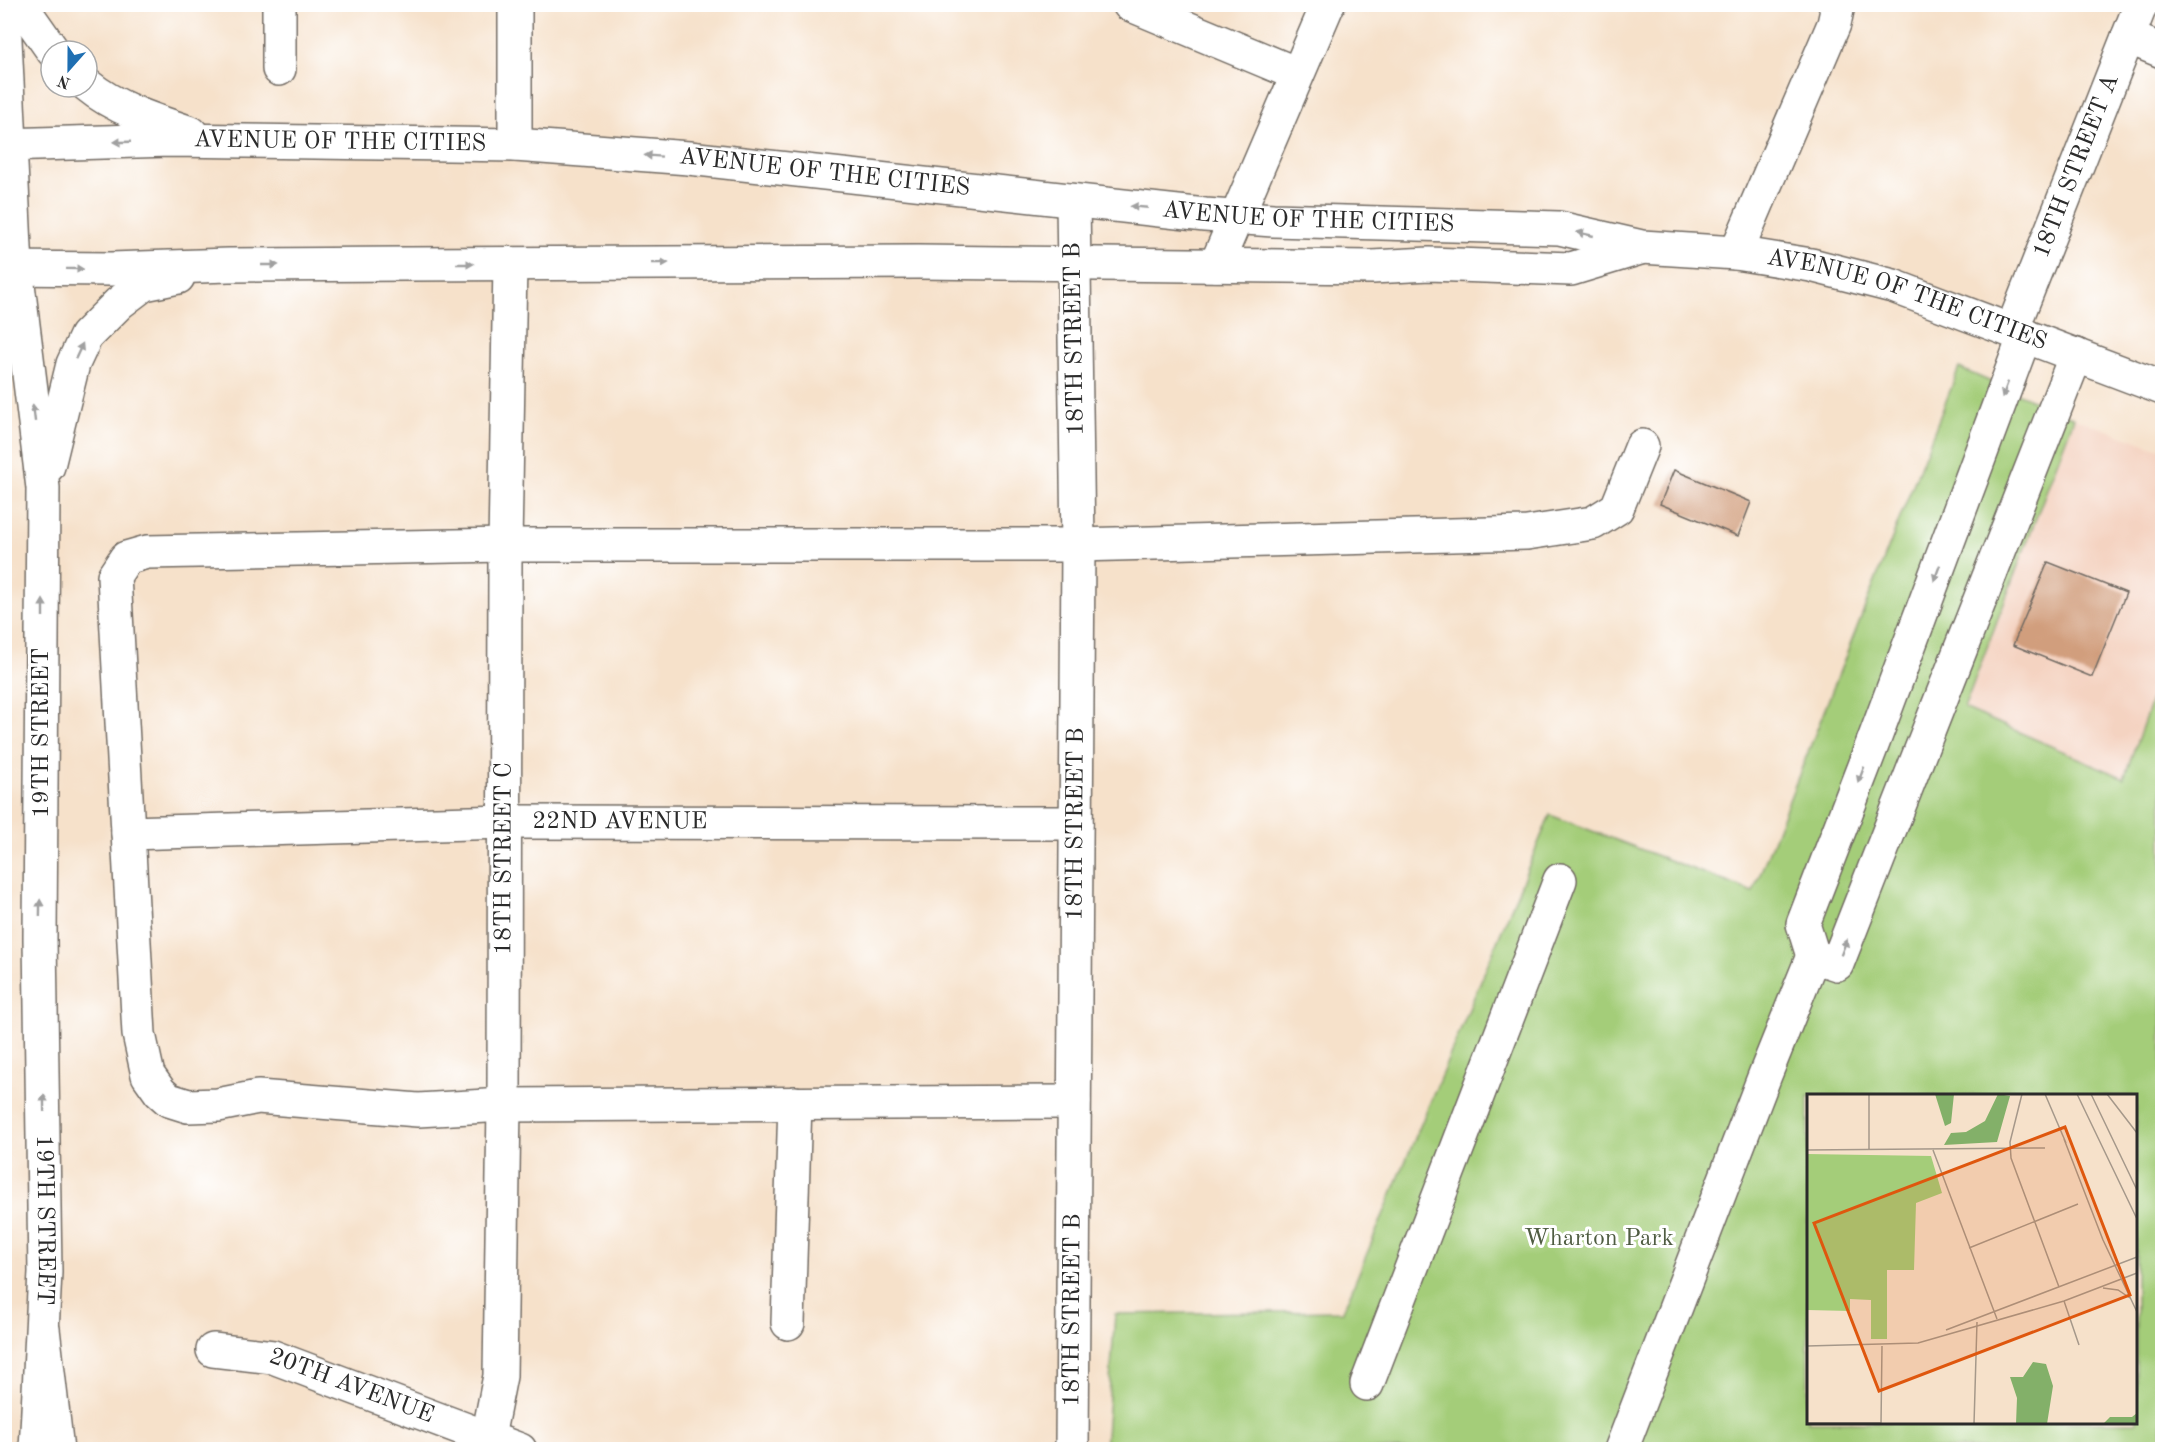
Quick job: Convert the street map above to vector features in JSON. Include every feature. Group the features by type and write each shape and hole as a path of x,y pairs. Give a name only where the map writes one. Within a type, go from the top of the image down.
{"main road":[{"path":"20,4 45,39"},
{"path":"279,4 279,69"},
{"path":"514,145 515,4"},
{"path":"1129,4 1297,75"},
{"path":"1216,265 1328,4"},
{"path":"1736,253 1834,24 1837,10 1835,4"},
{"name":"18TH STREET A","path":"1813,956 1803,924 1948,543 2018,333 2141,4"},
{"name":"19TH STREET","path":"4,19 10,268 43,488 40,939 45,1272 36,1449"},
{"path":"2128,37 2163,51"},
{"path":"99,93 142,116 215,141"},
{"name":"AVENUE OF THE CITIES","path":"8,145 215,141 514,145 689,158 1235,217 1560,228 1642,247 1736,253 1811,265 1893,286 2163,388"},
{"name":"18TH STREET B","path":"1072,1449 1078,545 1073,201"},
{"name":"AVENUE OF THE CITIES","path":"10,268 1074,262 1372,267 1429,264 1571,269 1642,247"},
{"name":"18TH STREET C","path":"485,1443 500,1376 510,264"},
{"path":"43,488 73,364 86,336 119,303 144,285 228,265"},
{"path":"1621,1449 1813,956 1837,964 2076,355"},
{"path":"1074,1102 504,1106 418,1110 258,1097 188,1106 170,1100 159,1092 148,1076 139,1034 114,576 126,558 147,552 506,545 1078,545 1527,533 1593,523 1617,508 1642,446"},
{"path":"1948,543 1995,563"},
{"path":"1874,740 1918,757"},
{"name":"22ND AVENUE","path":"128,833 505,822 1076,824"},
{"path":"1367,1384 1560,880"},
{"path":"788,1323 795,1103"},
{"path":"43,1329 57,1449"},
{"name":"20TH AVENUE","path":"213,1350 273,1357 485,1443 520,1449"}],"shaded area":[{"path":"2074,418 2162,450 2162,671 2124,778 1964,708"}],"green space":[{"name":"Wharton Park","path":"1959,368 2074,418 1964,708 2124,778 2155,690 2162,693 2162,1449 1105,1450 1115,1314 1343,1311 1550,815 1753,892"}],"building":[{"path":"1674,470 1751,502 1738,536 1660,504"},
{"path":"2048,562 2126,593 2092,677 2013,645"}]}
